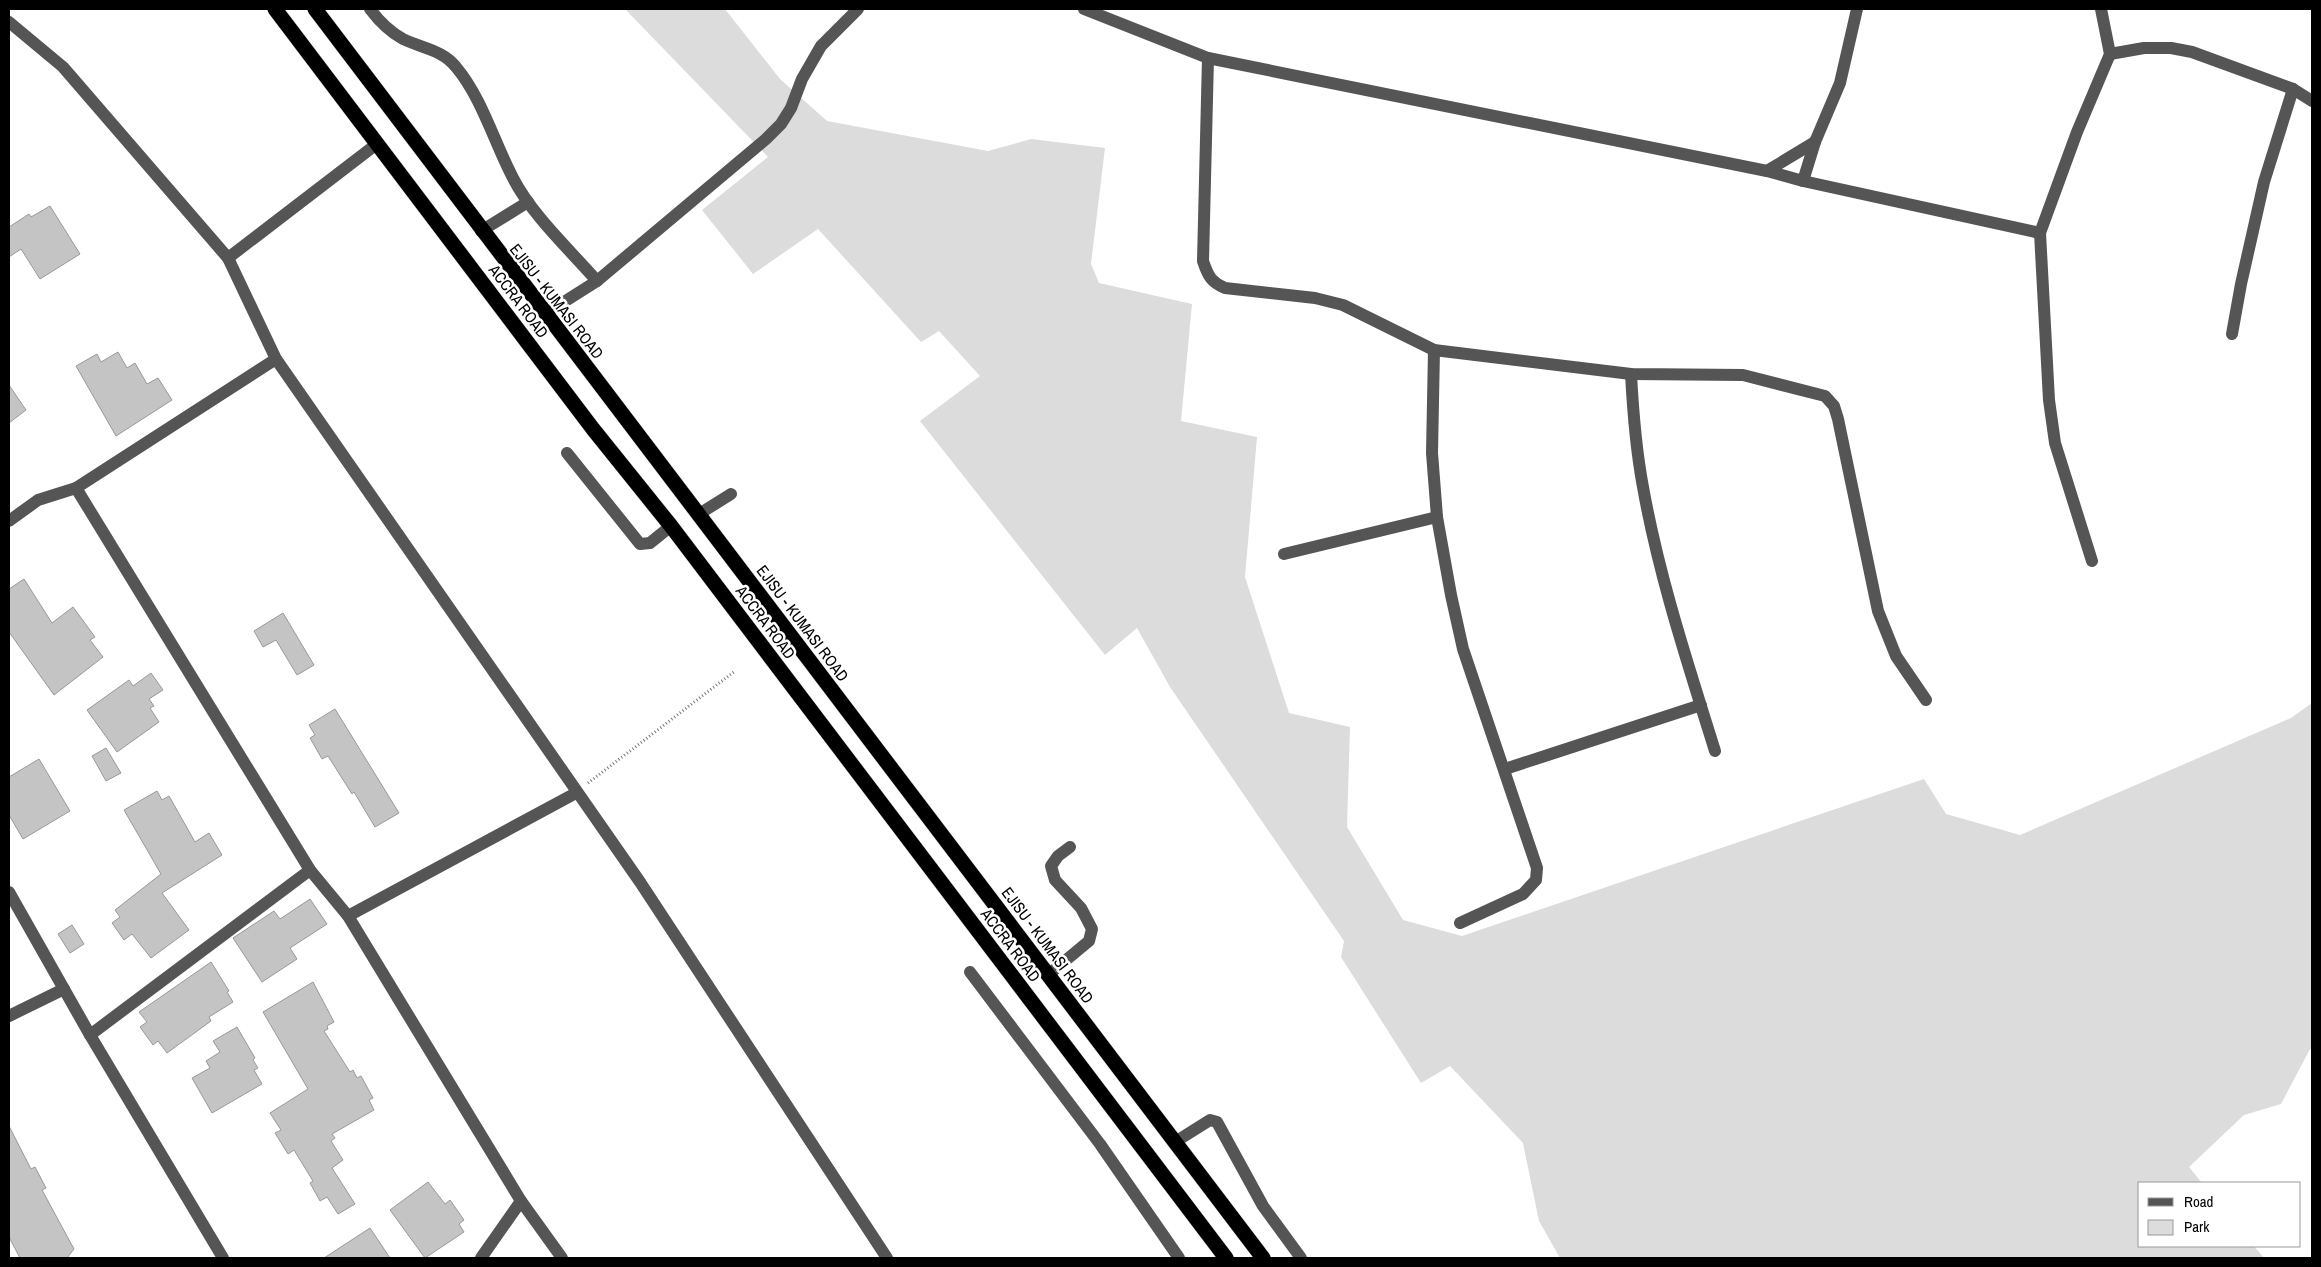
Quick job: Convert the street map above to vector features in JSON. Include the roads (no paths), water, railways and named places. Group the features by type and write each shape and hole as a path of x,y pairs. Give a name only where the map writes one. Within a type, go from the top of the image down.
{"highway":[{"name":"ACCRA ROAD","path":"275,9 588,421 671,526 1226,1258"},
{"name":"EJISU - KUMASI ROAD","path":"314,9 367,75 481,230 699,514 1263,1258"}],"street":[{"path":"370,9 379,22 402,38 440,53 454,64 466,80 513,180 528,202 597,281"},
{"path":"545,314 597,281 781,124 791,108 802,79 822,46 858,9"},
{"path":"1084,9 1208,58 1767,171 1804,181 2040,233"},
{"path":"1804,181 1815,142 1840,83 1856,9"},
{"path":"2092,561 2055,443 2049,400 2040,233 2077,132 2110,54 2101,9"},
{"path":"9,22 63,67 228,258 276,359 576,793 640,882 887,1258"},
{"path":"2110,54 2144,48 2171,48 2192,52 2293,89 2312,101"},
{"path":"1208,58 1203,261 1207,275 1213,283 1225,288 1315,298 1343,305 1434,350 1631,374 1743,375 1825,396 1834,406 1838,419 1878,611 1896,656 1926,700"},
{"path":"2232,334 2264,182 2293,89"},
{"path":"1767,171 1815,142"},
{"path":"228,258 378,143"},
{"path":"481,230 528,202"},
{"path":"1434,350 1432,454 1437,517 1463,649 1537,868 1536,880 1523,894 1460,924"},
{"path":"9,521 38,500 76,488 276,359"},
{"path":"1631,374 1634,428 1642,487 1666,589 1715,751"},
{"path":"567,452 640,544 650,543 671,526"},
{"path":"76,488 310,870 348,916 521,1201 562,1258"},
{"path":"699,514 731,494"},
{"path":"1284,554 1437,517"},
{"path":"1505,769 1701,705"},
{"path":"348,916 576,793"},
{"path":"1048,975 1089,941 1092,929 1082,908 1055,880 1051,866 1058,856 1070,847"},
{"path":"90,1035 310,870"},
{"path":"9,892 90,1035 223,1258"},
{"path":"970,972 1100,1144 1179,1258"},
{"path":"9,1016 64,989"},
{"path":"1175,1142 1210,1120 1217,1122 1263,1206 1301,1258"},
{"path":"481,1258 521,1201"}]}
